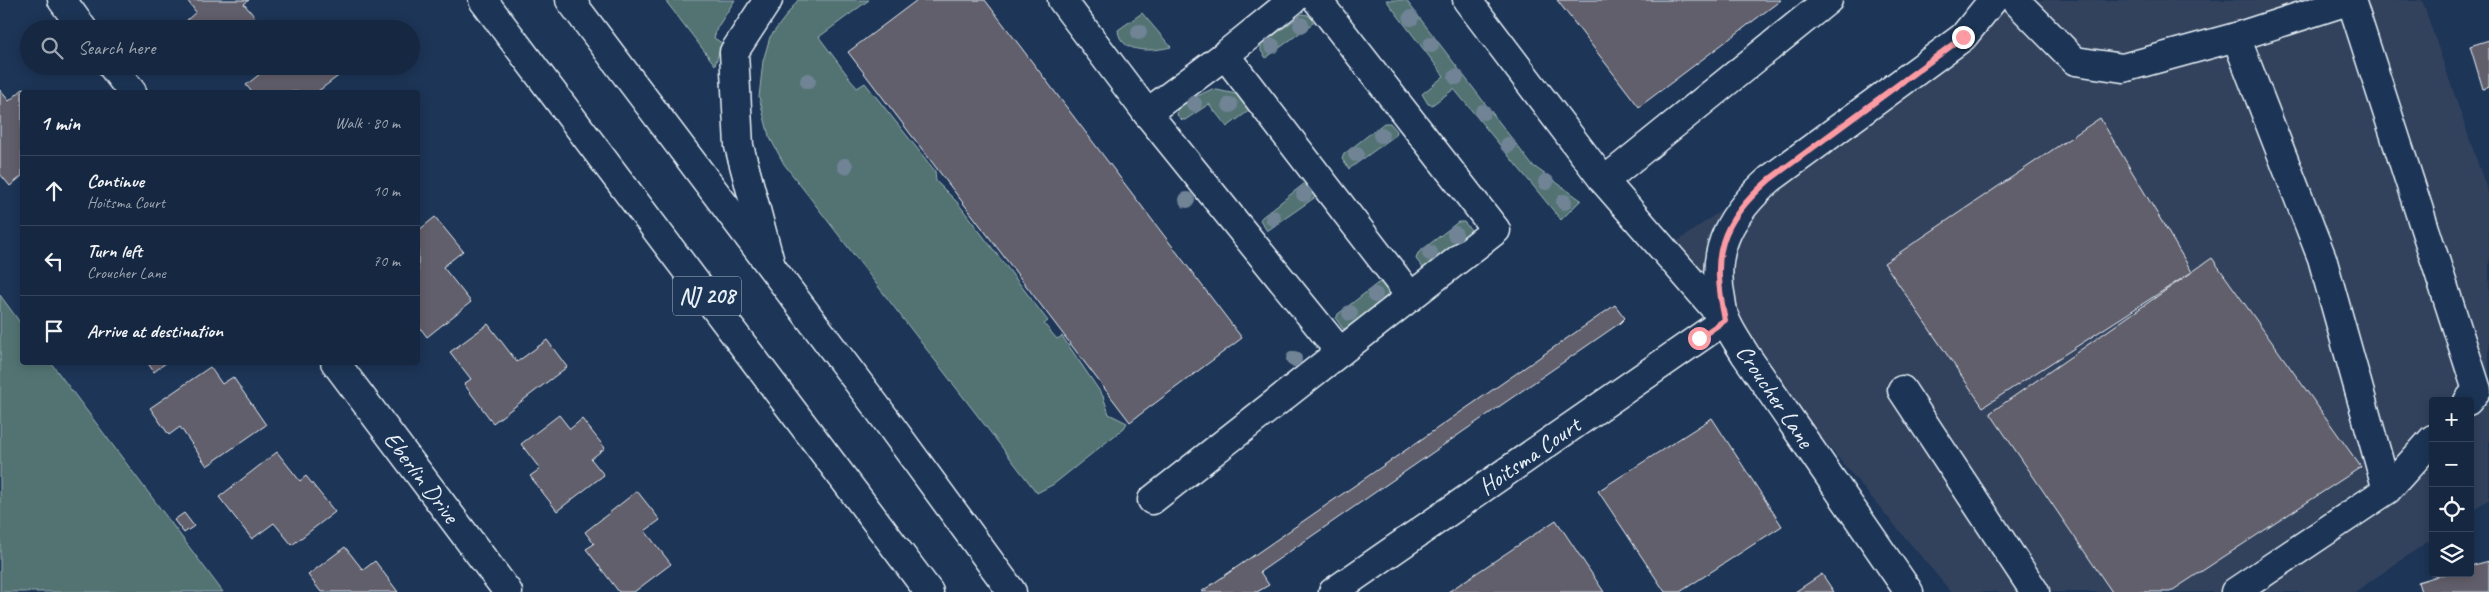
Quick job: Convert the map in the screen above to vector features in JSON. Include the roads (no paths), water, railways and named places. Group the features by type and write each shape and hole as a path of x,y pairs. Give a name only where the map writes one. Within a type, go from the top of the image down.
{"main road":[{"path":"62,0 76,20"},
{"name":"NJ 208","path":"483,0 929,592"},
{"name":"NJ 208","path":"570,0 771,266 1012,592"},
{"path":"768,0 734,52 739,146 771,266"},
{"path":"1062,0 1147,113 1340,352"},
{"path":"1147,113 1225,55 1293,0"},
{"path":"1152,500 1496,230 1317,0"},
{"path":"1467,0 1604,181 1725,320"},
{"path":"1604,181 1828,0"},
{"name":"Croucher Lane","path":"1909,592 1745,354 1725,320 1718,286 1720,254 1727,230 1746,200 1770,179 1963,37 1993,0"},
{"path":"2014,0 2075,61 2123,68 2236,37 2351,0 2477,390 2471,397"},
{"path":"2236,37 2322,258 2387,490"},
{"path":"1225,55 1411,297"},
{"path":"119,75 130,90"},
{"name":"Hoitsma Court","path":"1334,592 1725,320"},
{"name":"Eberlin Drive","path":"337,365 508,592"},
{"path":"1902,390 2035,592"},
{"path":"2235,592 2387,490 2430,442"}]}
